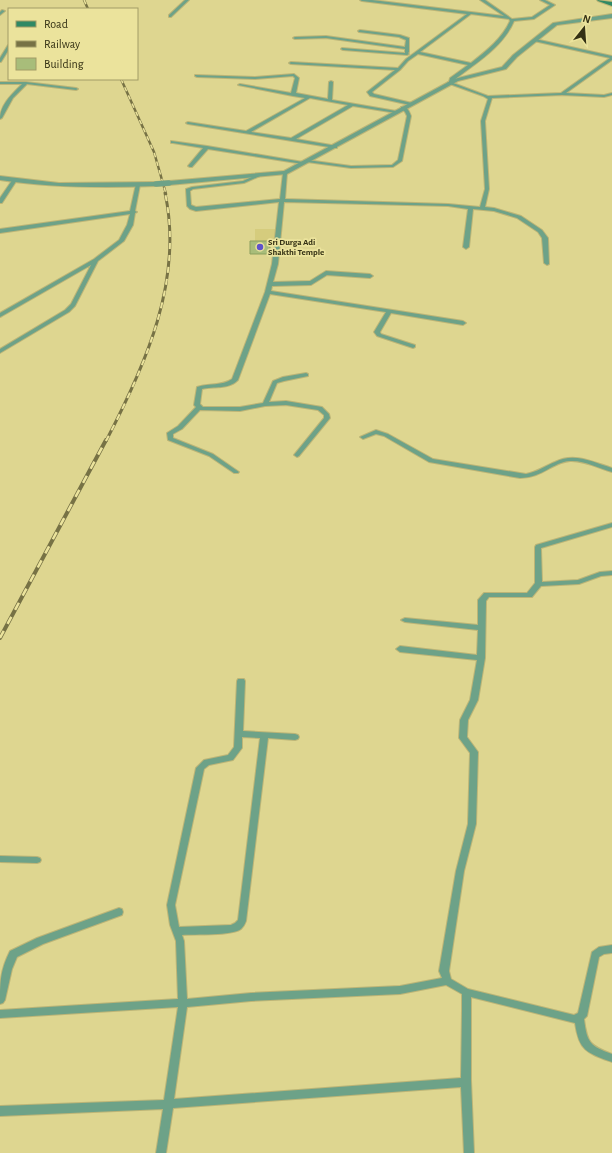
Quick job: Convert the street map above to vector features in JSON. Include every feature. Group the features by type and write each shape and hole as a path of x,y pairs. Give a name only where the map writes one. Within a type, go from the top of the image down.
{"main road":[{"path":"600,0 612,4"}],"street":[{"path":"170,16 187,0"},
{"path":"362,0 511,19 534,18 553,5 542,0"},
{"path":"482,0 511,19"},
{"path":"410,104 372,95 369,92 399,69 407,60 471,13"},
{"path":"0,178 87,187 156,184 285,173 450,83 504,68 515,56 555,24 612,16"},
{"path":"450,83 452,79 503,37 510,28 511,19"},
{"path":"360,31 404,37 408,39 407,60"},
{"path":"295,38 326,38 407,48"},
{"path":"535,40 612,58"},
{"path":"0,61 8,48"},
{"path":"343,49 407,54"},
{"path":"418,52 471,64"},
{"path":"562,94 612,58"},
{"path":"291,63 399,69"},
{"path":"197,76 255,78 294,75 297,78 293,95"},
{"path":"0,82 26,83 76,89"},
{"path":"330,101 331,82"},
{"path":"0,118 11,97 26,83"},
{"path":"450,83 487,97 562,94 604,96 612,94"},
{"path":"240,86 396,112"},
{"path":"248,132 309,97"},
{"path":"482,208 487,189 483,121 490,99 487,97"},
{"path":"293,139 351,105"},
{"path":"173,142 305,162 351,167 393,166 400,162 409,116 407,111 403,108"},
{"path":"188,123 335,147"},
{"path":"190,166 207,147"},
{"path":"199,408 197,405 199,388 203,386 232,383 235,380 268,292 275,264 285,173"},
{"path":"258,175 244,182 192,188 188,190 189,206 196,209 282,200 482,208 519,217 540,231 545,238 548,263"},
{"path":"0,202 15,180"},
{"path":"0,315 96,260 121,241 130,225 134,212 138,185"},
{"path":"466,247 471,207"},
{"path":"0,230 134,212"},
{"path":"0,351 67,311 73,305 96,260"},
{"path":"270,284 311,283 326,273 370,276"},
{"path":"268,292 463,323"},
{"path":"389,312 377,332 379,335 413,346"},
{"path":"265,404 275,382 306,375"},
{"path":"236,472 211,455 170,440 170,433 184,426 192,413 199,408 240,409 265,404 286,403 320,408 324,410 327,418 297,455"},
{"path":"363,437 376,432 386,435 431,461 520,476 533,475 564,460 570,459 612,470"},
{"path":"539,584 538,547 612,525"},
{"path":"447,982 444,971 447,948 460,871 472,824 474,752 463,738 464,720 474,700 481,658 482,600 487,595 528,595 539,584 580,582 600,574 612,573"},
{"path":"406,620 482,628"},
{"path":"400,649 481,658"},
{"path":"161,1153 183,1003 180,941 174,925 172,905 200,768 207,762 230,758 238,748 241,681"},
{"path":"239,734 295,737"},
{"path":"176,931 232,930 242,921 264,735"},
{"path":"0,859 37,860"},
{"path":"0,1000 7,969 13,954 40,940 119,912"},
{"path":"0,1014 183,1003 251,996 400,990 447,982 466,992 574,1020 582,1016 595,955 602,950 612,949"},
{"path":"466,992 468,1010 468,1153"},
{"path":"579,1018 582,1040 585,1045 594,1052 612,1058"},
{"path":"0,1111 167,1104 467,1082"}],"shaded area":[{"path":"255,229 276,229 276,241 255,241"}],"building":[{"name":"Sri Durga Adi Shakthi Temple","path":"250,241 270,241 270,254 250,254"}],"railway":[{"path":"84,0 88,8"},
{"path":"121,80 154,152 166,194"},
{"path":"106,441 121,412 147,353 165,290 169,258 170,226 165,193"},
{"path":"0,638 106,440"}],"place":[{"name":"Sri Durga Adi Shakthi Temple","path":"260,247"}]}
